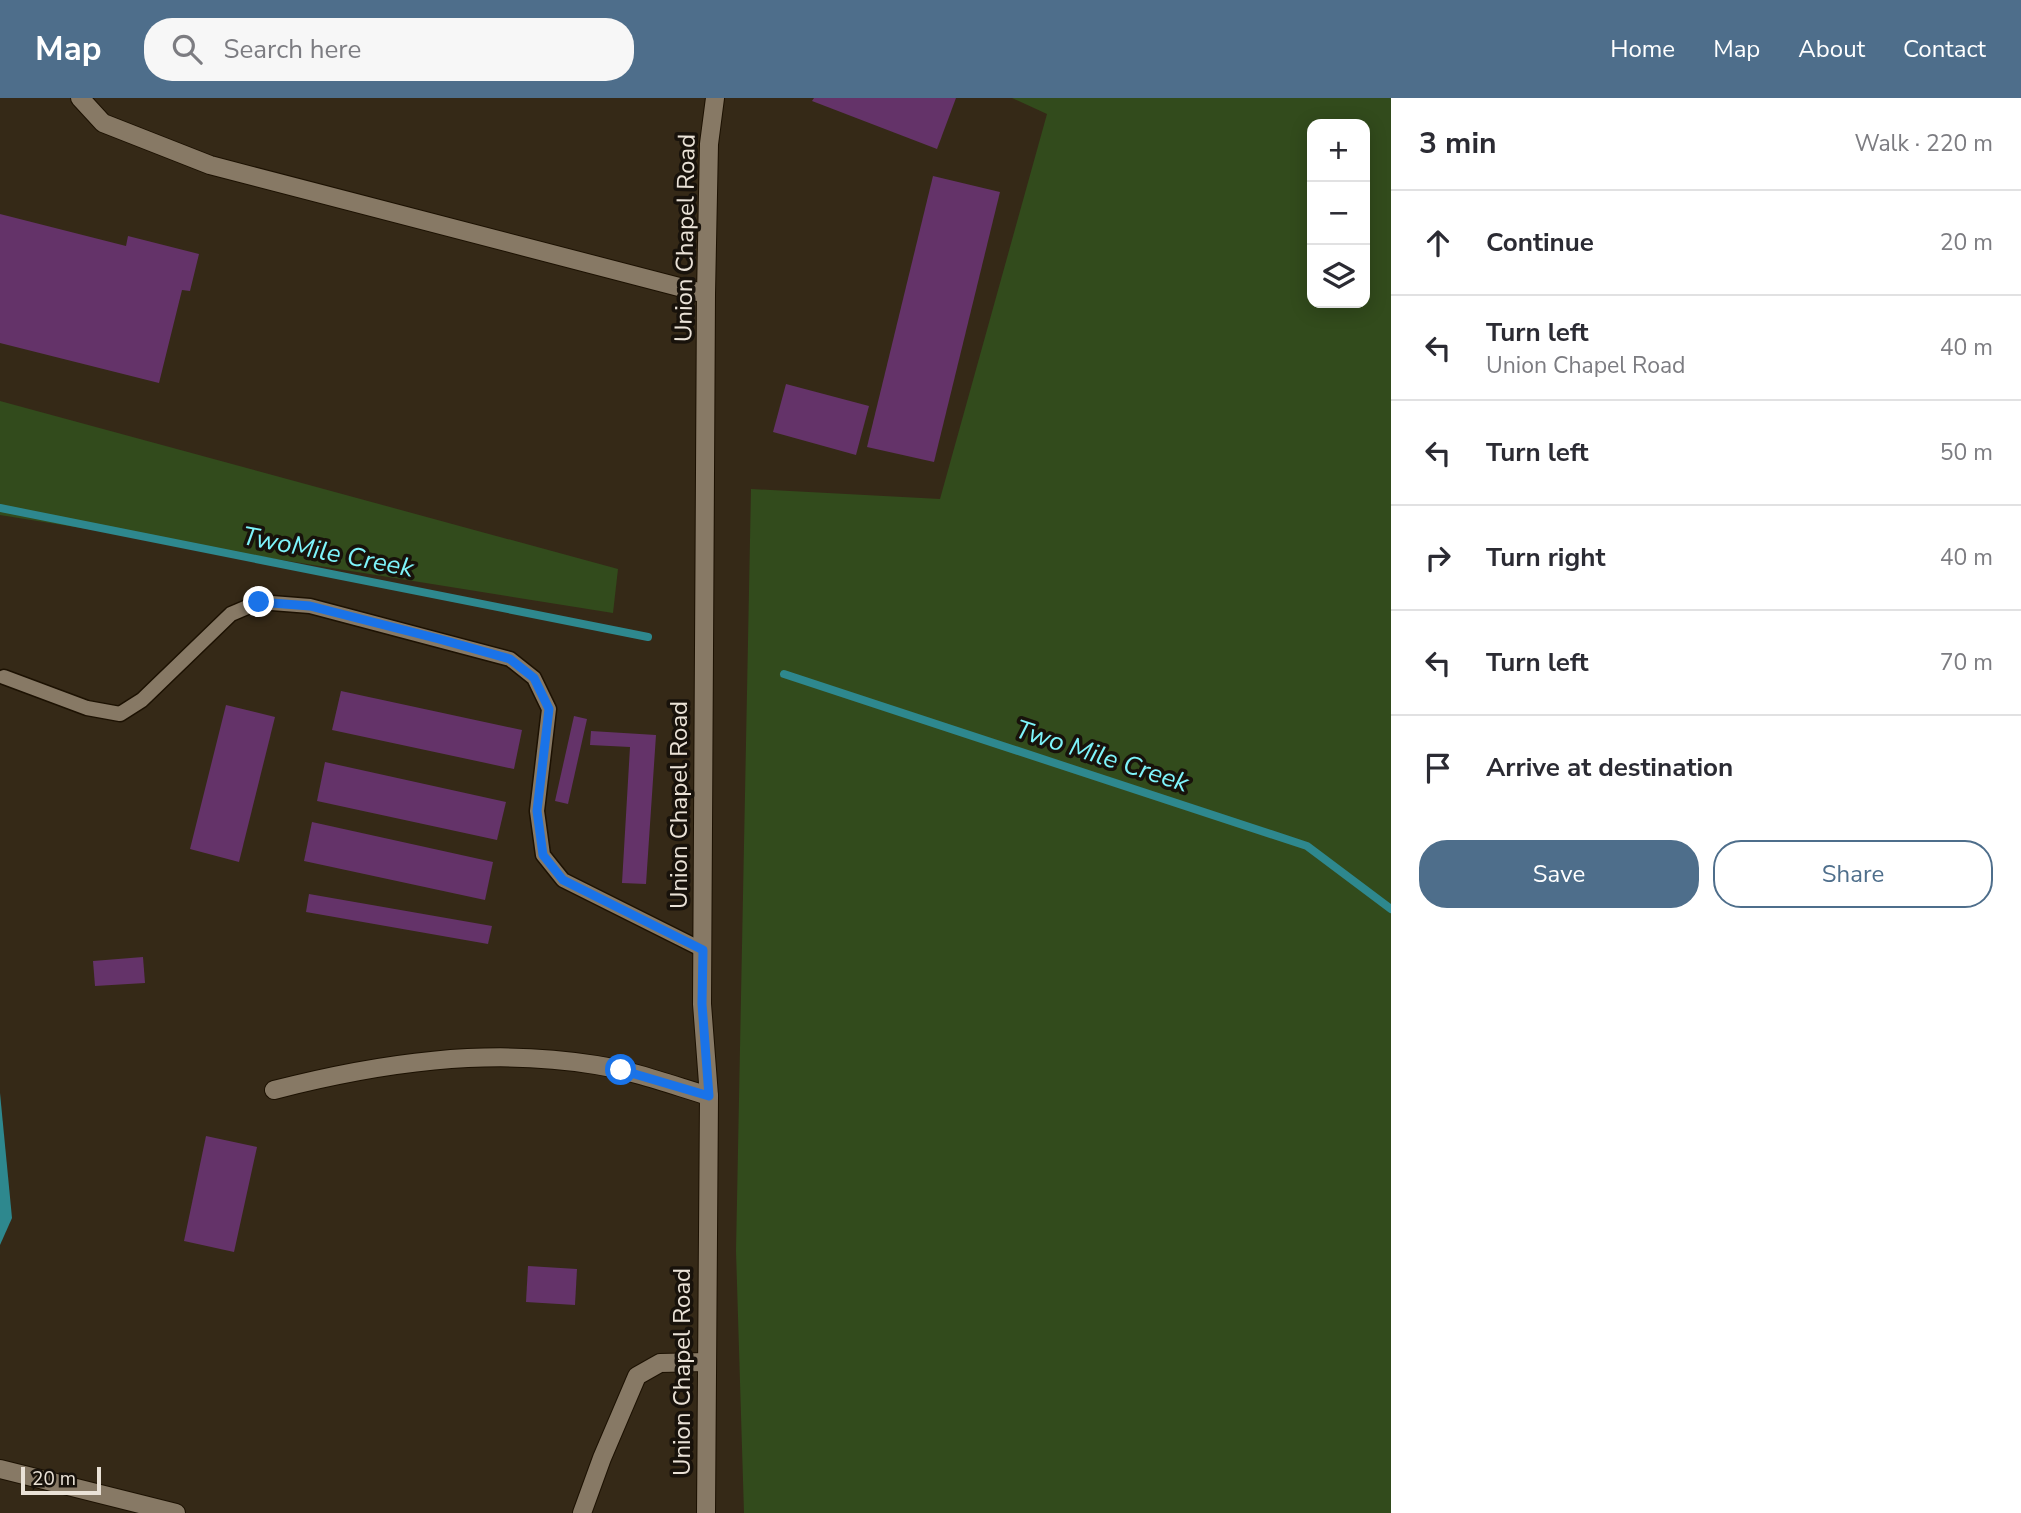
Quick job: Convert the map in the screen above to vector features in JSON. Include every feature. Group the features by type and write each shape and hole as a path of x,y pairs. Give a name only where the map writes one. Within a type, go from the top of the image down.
{"street":[{"path":"80,98 103,123 211,165 706,294"},
{"name":"Union Chapel Road","path":"706,1513 709,1096 702,1004 706,294 709,144 715,98"},
{"path":"274,1090 335,1074 434,1059 534,1058 600,1065 709,1096"},
{"path":"582,1513 637,1376 660,1363 706,1362"},
{"path":"0,1469 176,1513"}],"lane":[{"path":"4,677 87,708 120,713 142,700 231,614 259,602 310,606 510,659 534,678 549,709 537,811 543,855 563,880 703,950"}],"green space":[{"path":"1012,98 1391,98 1391,1513 744,1513 736,1251 751,489 940,499 1047,114"},
{"path":"0,401 618,569 613,613 0,515"}],"water":[{"path":"0,1093 12,1218 0,1245"}],"building":[{"path":"814,98 956,98 937,149 812,101"},
{"path":"933,176 1000,192 934,462 867,447"},
{"path":"0,214 126,246 128,236 199,254 190,291 182,290 159,383 0,343"},
{"path":"786,384 869,406 856,455 773,432"},
{"path":"341,691 522,730 514,769 332,730"},
{"path":"226,705 275,717 239,862 190,849"},
{"path":"574,716 587,719 568,804 555,801"},
{"path":"591,731 656,735 646,884 622,883 630,747 590,745"},
{"path":"325,762 506,802 497,840 317,801"},
{"path":"312,822 493,862 485,900 304,861"},
{"path":"309,894 492,926 488,944 306,912"},
{"path":"143,957 145,983 95,986 93,961"},
{"path":"206,1136 257,1147 234,1252 184,1241"},
{"path":"528,1266 577,1269 575,1305 526,1302"}],"waterway":[{"name":"TwoMile Creek","path":"0,508 648,637"},
{"name":"Two Mile Creek","path":"784,674 1307,846 1391,909"}],"route":[{"path":"259,602 310,606 439,639 510,659 534,678 549,709 537,811 543,855 563,880 703,950 702,1004 709,1096 621,1070"}]}
